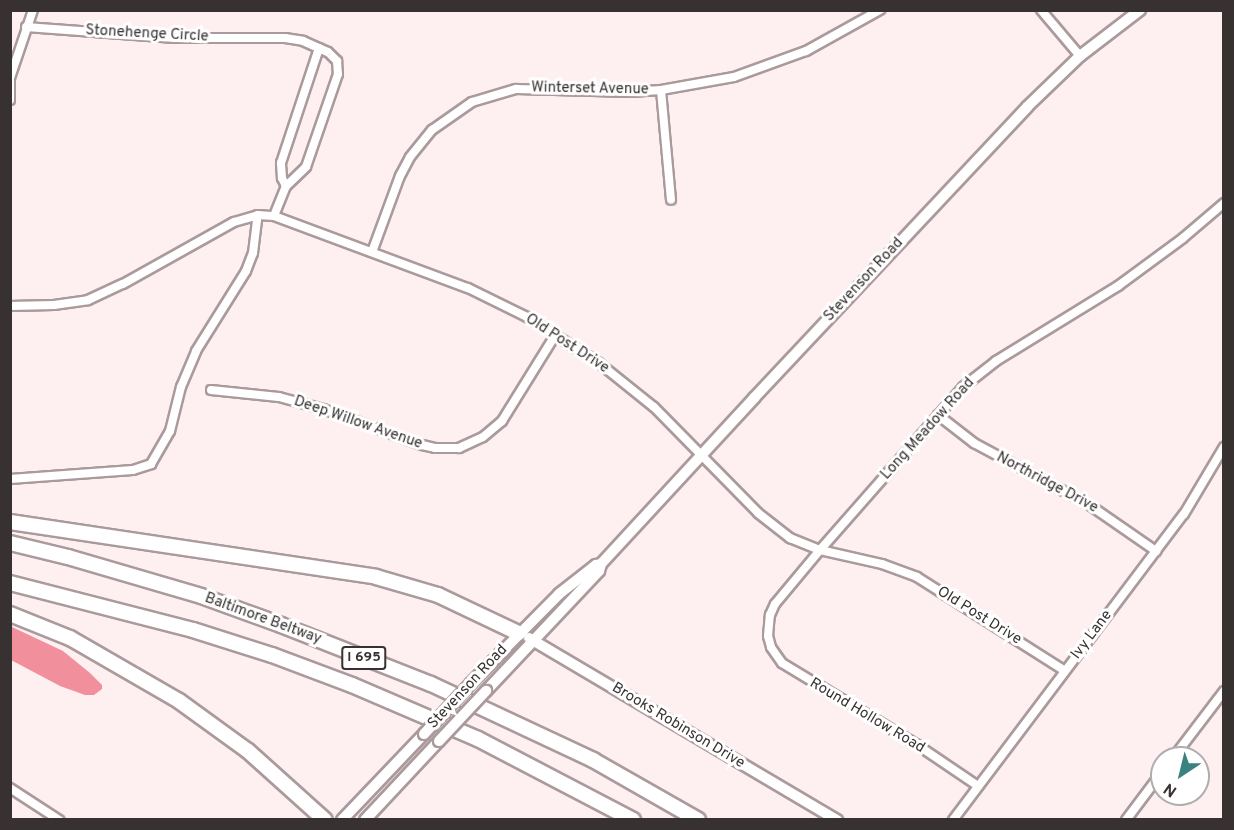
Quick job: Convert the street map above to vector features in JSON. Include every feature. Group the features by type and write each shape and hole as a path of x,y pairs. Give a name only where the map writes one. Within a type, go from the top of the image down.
{"highway":[{"path":"10,522 376,577 438,596 518,633"},
{"name":"Baltimore Beltway","path":"10,543 68,557 201,596 431,684 593,760 698,819"},
{"name":"Baltimore Beltway","path":"10,583 193,630 272,655 352,685 478,739 633,819"},
{"path":"10,614 70,638 179,701 248,751 326,819"},
{"path":"307,803 313,819"}],"main road":[{"name":"Stevenson Road","path":"365,819 599,571 601,564 1019,115 1080,56 1140,10"},
{"name":"Stevenson Road","path":"342,819 518,633 559,594 596,565 601,564"},
{"name":"Brooks Robinson Drive","path":"518,633 837,819"}],"street":[{"path":"10,100 10,80 33,10"},
{"name":"Winterset Avenue","path":"372,252 400,176 410,157 432,130 458,109 486,97 516,89 599,92 661,90 756,71 833,39 880,10"},
{"path":"1041,10 1080,56"},
{"name":"Stonehenge Circle","path":"26,27 175,38 285,38 319,48 333,56 339,68 338,74 306,167 286,186 274,216"},
{"name":"Stonehenge Circle","path":"286,186 281,172 281,163 319,48"},
{"path":"661,90 671,200"},
{"name":"Long Meadow Road","path":"768,636 770,615 776,604 938,415 978,374 1118,286 1183,238 1224,203"},
{"path":"10,479 133,470 151,464 170,431 181,387 196,351 246,271 257,236 258,215"},
{"name":"Old Post Drive","path":"10,306 54,305 96,297 234,222 258,215 274,216 468,288 556,334 627,385 774,527 804,545 882,564 917,577 1065,670"},
{"name":"Deep Willow Avenue","path":"211,390 279,397 323,409 422,445 435,448 459,448 483,437 502,421 556,334"},
{"name":"Northridge Drive","path":"938,415 974,443 1088,504 1156,551"},
{"name":"Ivy Lane","path":"952,819 1156,551 1200,489 1224,447"},
{"name":"Round Hollow Road","path":"768,636 777,656 791,670 919,746 978,786"},
{"path":"1182,746 1224,691"},
{"path":"10,788 58,819"},
{"path":"1126,819 1150,788"}],"shaded area":[{"path":"10,626 63,651 90,673 102,685 102,689 94,695 85,695 60,686 11,660"}]}
